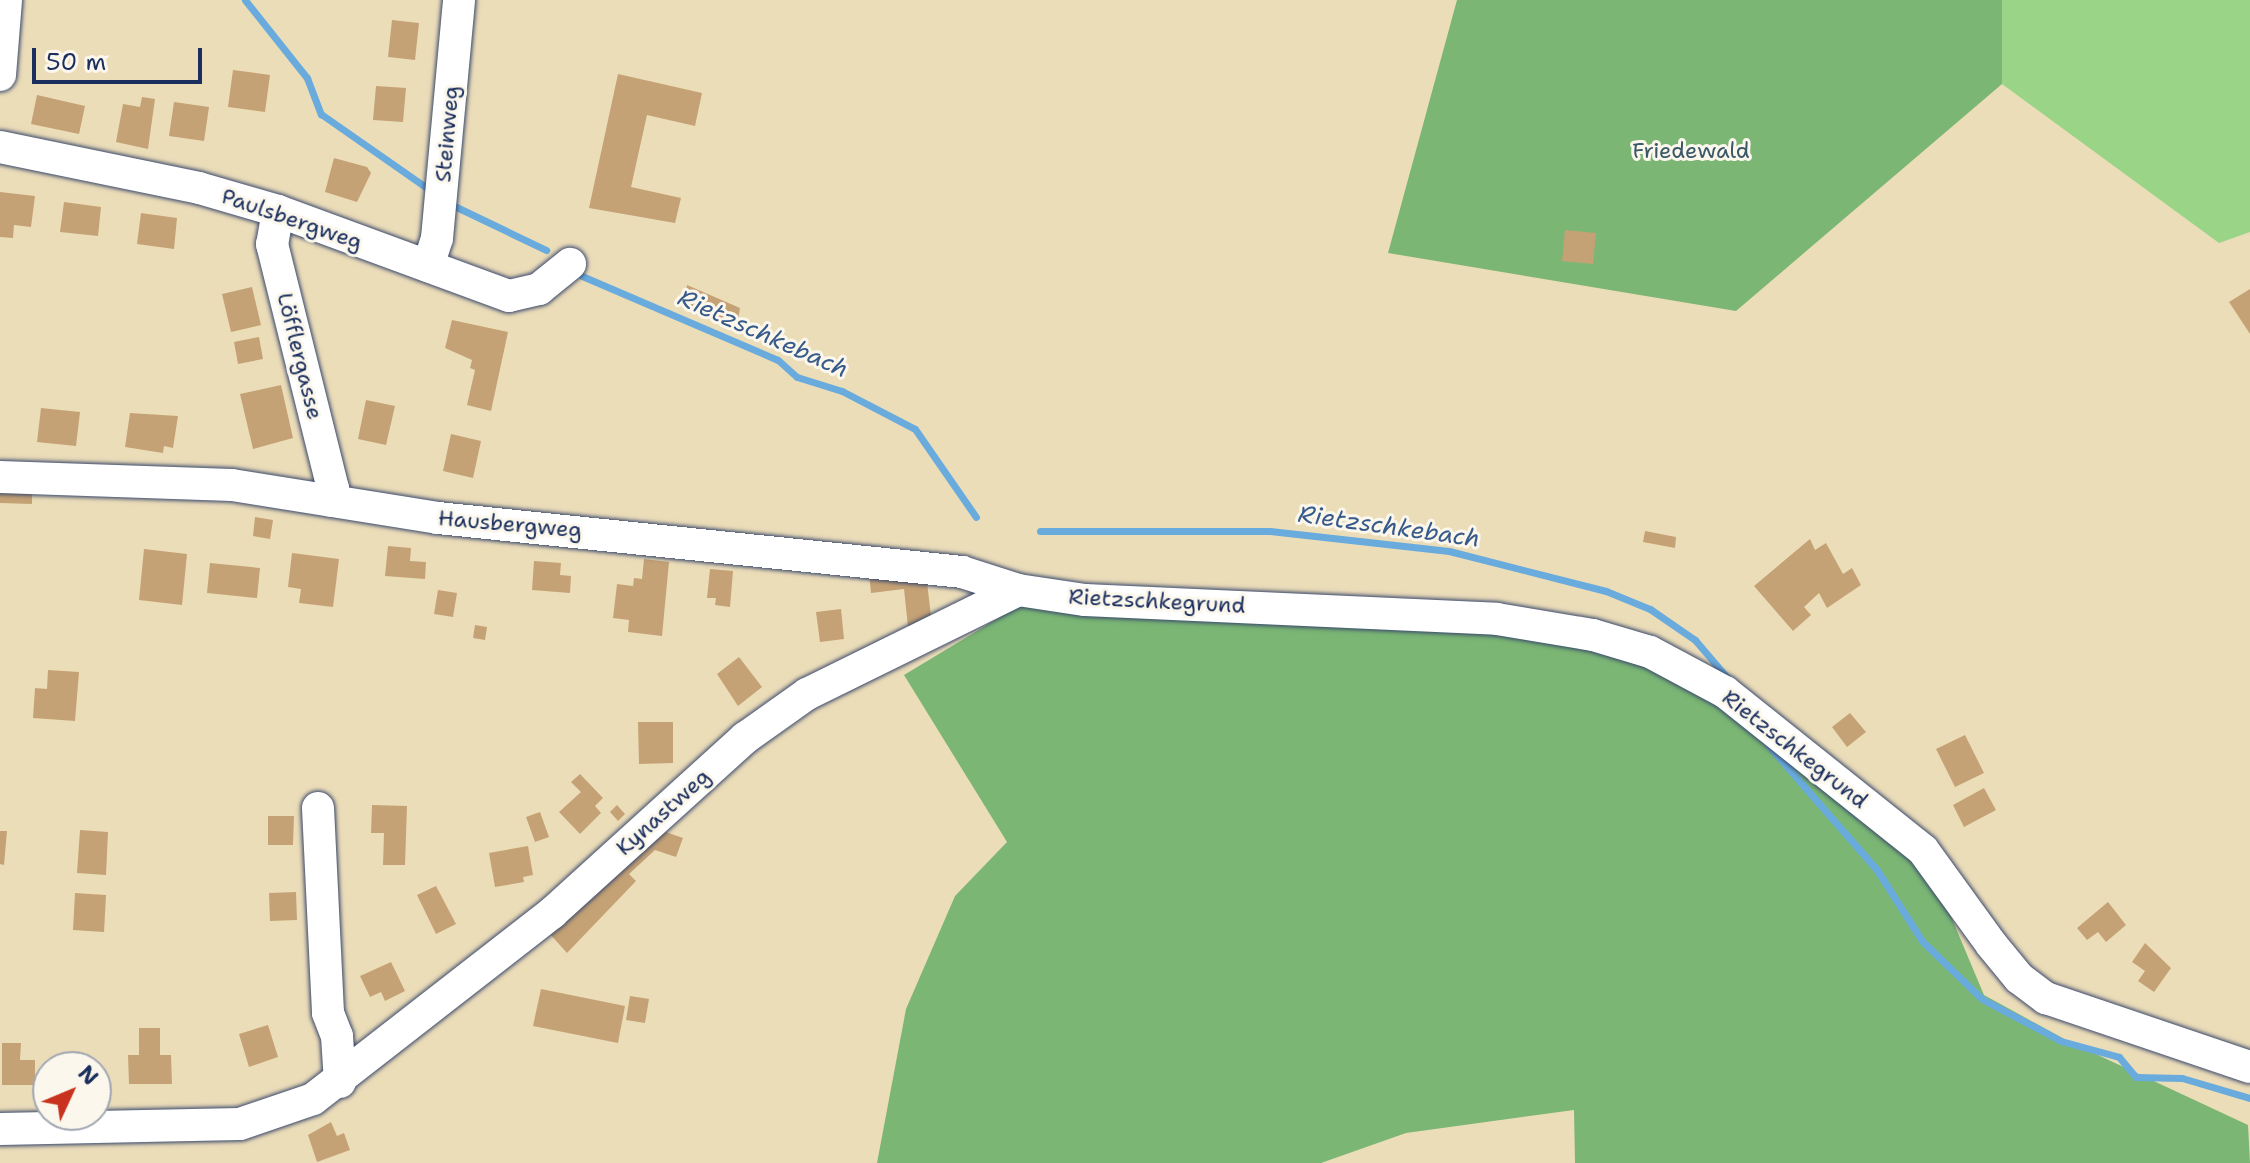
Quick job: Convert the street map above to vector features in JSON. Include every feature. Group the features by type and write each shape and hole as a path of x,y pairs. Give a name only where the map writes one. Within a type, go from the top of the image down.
{"street":[{"path":"0,75 6,0"},
{"name":"Steinweg","path":"428,266 437,238 459,0"},
{"name":"Paulsbergweg","path":"0,147 199,188 278,211 509,296 539,289 570,264"},
{"name":"Löfflergasse","path":"278,211 272,244 333,488 330,501"},
{"name":"Hausbergweg","path":"0,477 232,485 438,518 962,572 1018,590"},
{"name":"Rietzschkegrund","path":"1018,590 1085,600 1497,619 1593,635 1650,652 1725,692 1923,850 2019,978 2046,998 2250,1067"},
{"name":"Kynastweg","path":"0,1129 240,1124 313,1099 340,1082 552,913 745,738 807,694 1018,590"},
{"path":"318,808 328,1013 337,1036 340,1082"}],"green space":[{"name":"Friedewald","path":"1457,0 2002,0 2002,84 1736,311 1388,253"},
{"path":"2002,0 2250,0 2250,232 2219,243 2002,84"},
{"path":"1020,605 1593,635 1650,652 1923,850 1984,995 2068,1041 2248,1125 2250,1163 1575,1163 1574,1110 1406,1133 1321,1163 877,1163 906,1009 955,896 1007,842 904,675"}],"building":[{"path":"392,20 419,23 415,60 388,57"},
{"path":"233,70 270,75 265,112 228,107"},
{"path":"618,74 702,93 695,126 647,115 631,187 681,198 675,223 589,208"},
{"path":"376,86 406,88 403,122 373,120"},
{"path":"37,95 85,106 79,134 31,124"},
{"path":"142,97 155,99 148,149 116,142 123,104 140,107"},
{"path":"174,102 209,107 204,141 169,136"},
{"path":"334,158 367,167 371,173 357,202 325,192"},
{"path":"0,192 35,196 31,227 14,225 13,238 0,237"},
{"path":"64,202 101,207 98,236 60,232"},
{"path":"141,213 177,218 174,249 137,244"},
{"path":"1565,230 1596,233 1593,264 1562,261"},
{"path":"687,285 740,308 737,326 684,304"},
{"path":"252,287 261,325 231,332 222,294"},
{"path":"2250,289 2250,334 2229,302"},
{"path":"452,320 508,332 491,411 467,405 475,370 470,368 472,360 445,348"},
{"path":"259,337 263,359 238,364 234,342"},
{"path":"281,385 293,438 253,449 240,394"},
{"path":"366,400 395,406 386,445 358,439"},
{"path":"41,408 80,412 76,446 37,442"},
{"path":"130,413 178,416 173,448 164,446 163,453 125,447"},
{"path":"451,434 481,441 473,478 443,471"},
{"path":"0,485 32,485 32,504 0,503"},
{"path":"255,517 273,520 270,539 253,536"},
{"path":"1645,531 1676,537 1675,548 1643,542"},
{"path":"1810,539 1815,550 1826,543 1843,574 1852,568 1861,585 1827,608 1819,593 1804,607 1811,615 1793,631 1754,586"},
{"path":"388,546 411,548 410,561 426,562 425,579 385,576"},
{"path":"144,549 187,554 182,605 139,600"},
{"path":"292,553 339,559 333,607 299,603 301,589 288,587"},
{"path":"644,559 669,562 662,636 628,632 629,620 613,618 617,584 633,586 634,578 642,579"},
{"path":"534,561 561,563 560,575 571,576 570,593 532,590"},
{"path":"210,563 260,568 257,598 207,593"},
{"path":"710,569 733,571 730,607 715,605 716,598 707,598"},
{"path":"869,573 926,574 932,624 908,627 904,589 871,593"},
{"path":"438,590 457,593 453,617 434,614"},
{"path":"841,609 844,639 820,642 816,612"},
{"path":"475,625 487,627 485,640 473,638"},
{"path":"739,657 762,687 738,706 717,674"},
{"path":"48,670 79,672 75,721 33,718 35,688 47,689"},
{"path":"1850,713 1866,732 1847,747 1832,727"},
{"path":"638,722 673,722 673,763 639,764"},
{"path":"1965,735 1984,773 1955,787 1936,749"},
{"path":"580,774 603,798 595,806 601,813 580,834 559,812 581,792 571,782"},
{"path":"1984,788 1996,810 1964,827 1953,805"},
{"path":"372,805 407,806 405,865 383,865 384,833 371,833"},
{"path":"617,805 625,814 618,821 610,812"},
{"path":"540,812 549,837 535,842 526,817"},
{"path":"268,816 294,816 293,845 268,845"},
{"path":"654,828 683,838 676,857 655,850 629,874 636,881 567,953 549,933"},
{"path":"80,830 108,832 106,875 77,873"},
{"path":"0,831 7,831 4,865 0,864"},
{"path":"528,846 533,875 523,877 524,882 495,887 489,853"},
{"path":"436,886 456,924 436,934 417,895"},
{"path":"296,892 297,920 270,921 269,893"},
{"path":"75,893 106,895 104,932 73,930"},
{"path":"2108,902 2126,925 2106,942 2098,932 2087,940 2077,928"},
{"path":"2145,943 2171,968 2154,992 2138,981 2145,971 2132,962"},
{"path":"391,962 405,991 385,1001 381,992 370,997 360,976"},
{"path":"541,989 625,1006 618,1043 533,1026"},
{"path":"630,996 649,999 645,1023 626,1020"},
{"path":"268,1025 278,1057 249,1067 239,1034"},
{"path":"139,1028 160,1028 160,1055 171,1055 172,1084 129,1084 128,1055 139,1055"},
{"path":"2,1043 21,1043 20,1060 32,1060 32,1085 2,1085"},
{"path":"331,1122 337,1136 344,1133 350,1150 317,1162 308,1135"}],"waterway":[{"name":"Rietzschkebach","path":"245,0 307,78 321,114 433,192"},
{"name":"Rietzschkebach","path":"448,203 546,250"},
{"name":"Rietzschkebach","path":"582,276 778,360 797,377 842,391 915,429 976,517"},
{"name":"Rietzschkebach","path":"1040,531 1270,531 1449,551 1606,591 1650,609 1695,640 1730,681"},
{"name":"Rietzschkebach","path":"1768,745 1877,870 1922,941 1982,999 2061,1041 2119,1057 2136,1077 2182,1078 2250,1098"}]}
